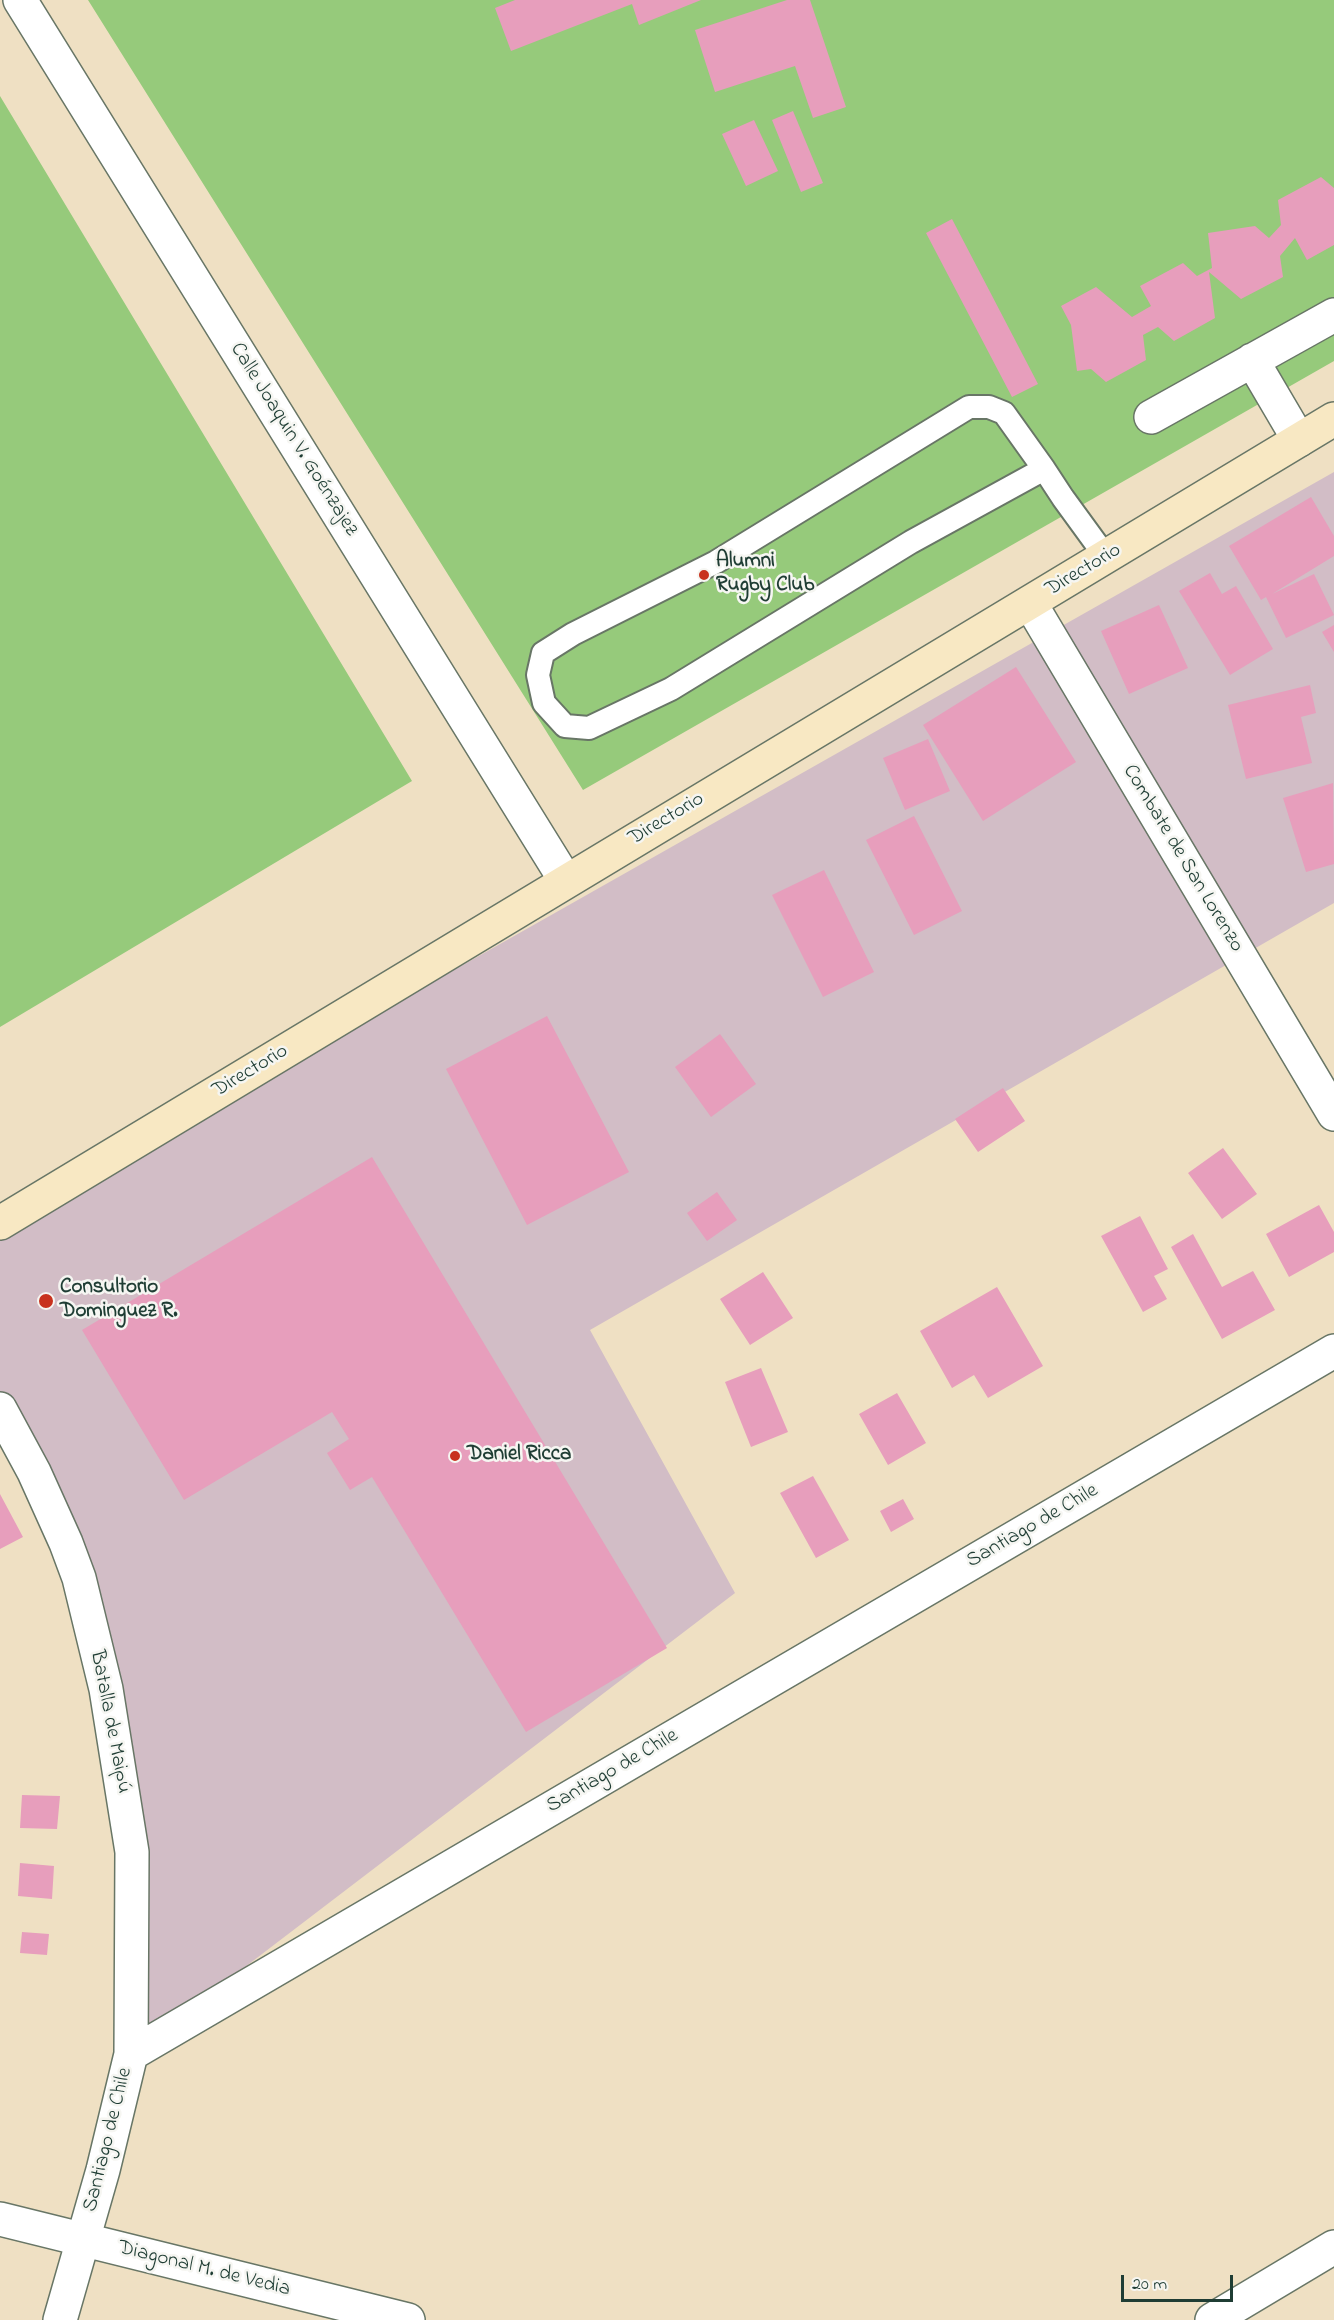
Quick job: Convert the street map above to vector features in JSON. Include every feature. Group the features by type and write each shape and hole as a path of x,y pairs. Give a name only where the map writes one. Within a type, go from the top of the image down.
{"main road":[{"name":"Directorio","path":"0,1223 1334,419"}],"street":[{"name":"Calle Joaquin V. Goénzajez","path":"20,0 566,881"},
{"path":"1151,417 1334,315"},
{"path":"1252,360 1299,440"},
{"name":"Combate de San Lorenzo","path":"1030,603 1334,1114"},
{"name":"Santiago de Chile","path":"60,2320 103,2170 131,2054 1334,1351"},
{"name":"Batalla de Maipú","path":"0,1409 34,1472 66,1543 78,1578 106,1689 132,1852 131,2054"},
{"name":"Diagonal M. de Vedia","path":"0,2219 408,2320"},
{"path":"1212,2320 1334,2247"}],"lane":[{"path":"1044,469 911,542 671,689 589,728 565,726 544,703 538,675 543,653 573,634 716,562 969,407 989,407 1004,413 1044,469 1106,557"}],"shaded area":[{"path":"1334,472 1334,903 590,1330 735,1593 131,2054 106,1689 0,1409 0,1227"}],"green space":[{"name":"Alumni Rugby Club","path":"88,0 1334,0 1334,361 583,790"},
{"path":"0,96 412,781 0,1027"}],"building":[{"path":"515,0 701,0 639,25 632,4 511,51 495,8"},
{"path":"787,0 810,0 846,107 813,118 795,66 715,92 695,30"},
{"path":"793,111 823,183 801,192 772,120"},
{"path":"754,120 778,171 746,186 722,134"},
{"path":"1321,177 1334,188 1334,245 1307,260 1295,238 1280,256 1283,277 1241,299 1209,272 1215,318 1174,341 1158,327 1143,335 1146,360 1106,382 1091,369 1077,371 1071,325 1061,306 1096,287 1132,317 1151,306 1140,286 1183,263 1197,276 1212,268 1208,233 1255,226 1269,238 1281,225 1278,200"},
{"path":"952,219 1038,384 1012,397 926,233"},
{"path":"1311,497 1334,536 1334,556 1272,594 1314,574 1334,615 1286,638 1266,597 1261,600 1229,546"},
{"path":"1210,573 1222,594 1236,586 1273,649 1230,675 1179,591"},
{"path":"1159,605 1188,668 1129,694 1101,631"},
{"path":"1334,625 1334,652 1322,632"},
{"path":"1016,667 1076,762 983,821 923,725"},
{"path":"1310,685 1316,713 1301,717 1312,763 1246,779 1228,705"},
{"path":"928,739 950,791 905,810 883,758"},
{"path":"1333,783 1334,864 1306,872 1283,798"},
{"path":"914,816 962,911 914,935 866,840"},
{"path":"824,870 874,972 823,997 772,895"},
{"path":"547,1016 629,1172 527,1225 446,1069"},
{"path":"720,1034 756,1084 711,1117 675,1067"},
{"path":"1003,1088 1025,1121 978,1152 955,1119"},
{"path":"1223,1148 1257,1194 1222,1219 1188,1173"},
{"name":"Daniel Ricca","path":"372,1157 667,1648 526,1732 372,1477 350,1490 327,1453 349,1439 332,1412 184,1500 82,1330"},
{"path":"717,1192 737,1220 707,1241 687,1213"},
{"path":"1319,1205 1334,1232 1334,1252 1289,1277 1266,1234"},
{"path":"1140,1216 1168,1269 1154,1276 1167,1299 1143,1312 1101,1236"},
{"path":"1193,1234 1222,1287 1253,1271 1275,1310 1222,1339 1171,1247"},
{"path":"763,1272 793,1318 750,1345 720,1299"},
{"path":"997,1287 1043,1366 988,1398 974,1375 952,1388 920,1331"},
{"path":"761,1368 788,1432 751,1447 725,1382"},
{"path":"897,1393 926,1443 888,1465 859,1414"},
{"path":"813,1476 849,1540 816,1558 780,1493"},
{"path":"0,1494 23,1537 0,1549"},
{"path":"903,1499 914,1519 891,1532 880,1511"},
{"path":"22,1795 60,1796 57,1829 20,1828"},
{"path":"20,1863 54,1866 52,1899 18,1896"},
{"path":"22,1932 49,1934 47,1955 20,1953"}],"place":[{"name":"Alumni Rugby Club","path":"704,575"},
{"name":"Consultorio Dominguez R.","path":"46,1301"},
{"name":"Daniel Ricca","path":"455,1456"}]}
